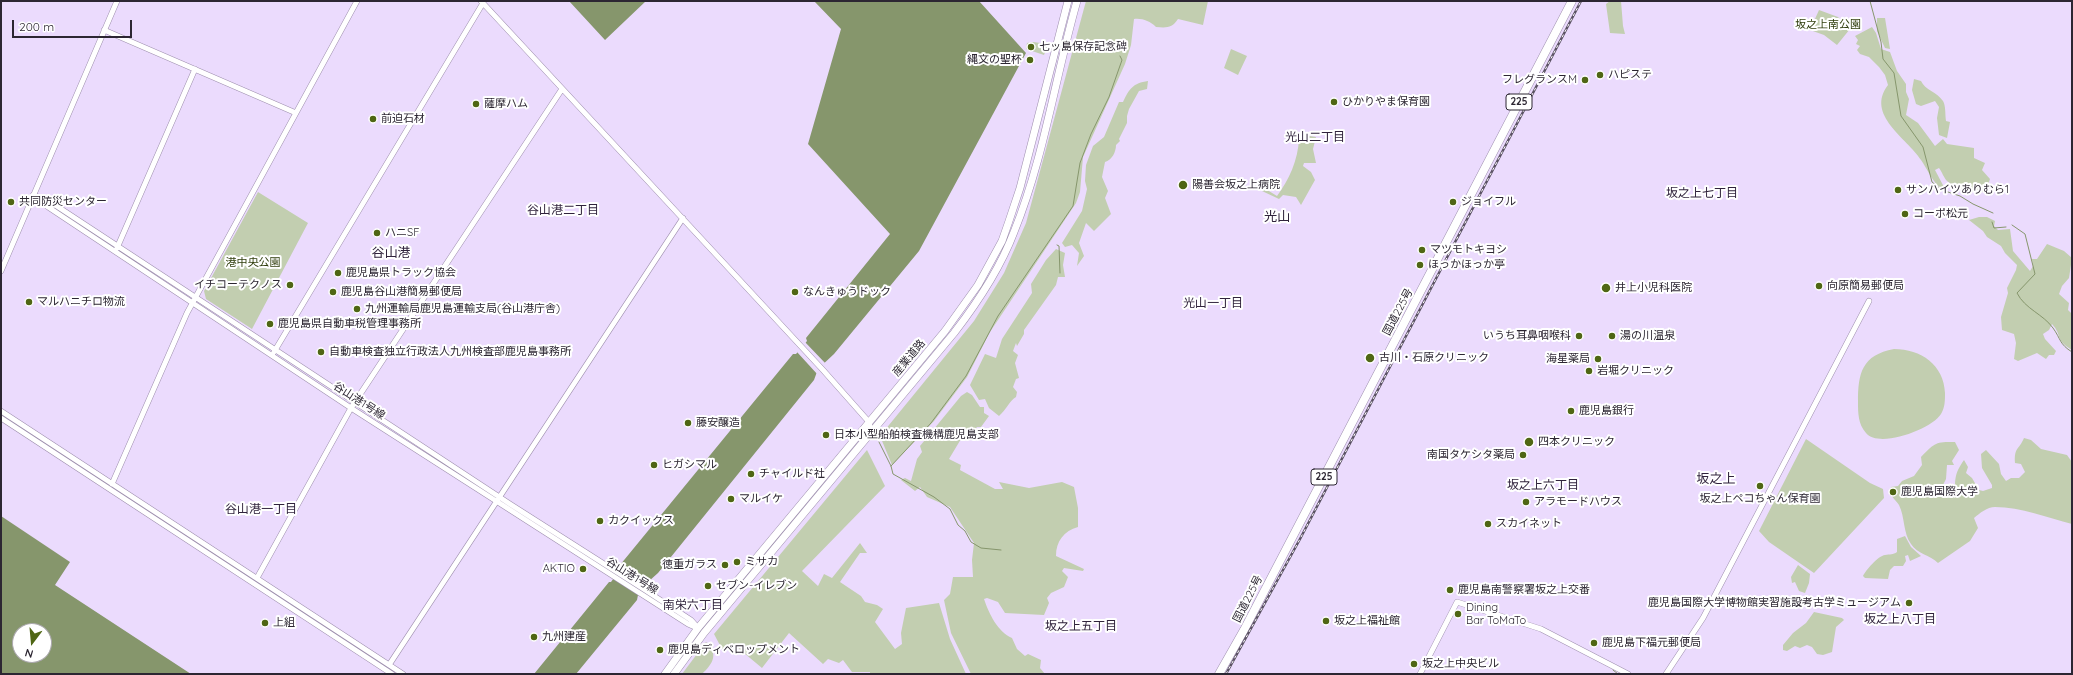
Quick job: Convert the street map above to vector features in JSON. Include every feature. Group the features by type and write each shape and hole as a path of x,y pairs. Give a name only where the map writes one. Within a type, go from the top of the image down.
{"highway":[{"name":"国道225号","path":"1219,674 1247,624 1411,312 1572,1"}],"main road":[{"name":"産業道路","path":"665,674 698,628 960,313 978,285 1002,241 1020,188 1066,2"},
{"name":"産業道路","path":"674,674 704,633 872,434 971,312 994,274 1006,250 1031,186 1076,4"}],"street":[{"path":"1,270 117,1"},
{"path":"112,484 194,300 357,1"},
{"path":"272,355 482,2 823,370 869,422 872,434"},
{"path":"1066,2 1076,4"},
{"path":"104,30 296,113"},
{"path":"117,249 195,70"},
{"path":"257,578 351,408 562,89"},
{"name":"谷山港1号線","path":"33,195 49,201 351,408 616,574 688,624 698,628"},
{"path":"389,665 683,218"},
{"name":"谷山港1号線","path":"194,300 355,402 498,499"},
{"path":"1666,674 1703,618 1869,301"},
{"path":"1,410 403,674"},
{"path":"1,418 392,674"},
{"path":"1420,674 1457,602 1541,629 1628,674"}],"green space":[{"path":"1086,1 1208,1 1203,25 1178,19 1169,27 1156,27 1146,20 1134,19 1131,45 1125,64 1083,157 1080,192 1076,203 990,332 967,377 934,421 892,465 880,436 974,321 1004,273 1026,223"},
{"path":"1610,1 1621,1 1625,34 1610,33 1606,4"},
{"name":"坂之上南公園","path":"1819,10 1838,17 1850,29 1837,45 1824,35 1810,30"},
{"path":"1877,18 1885,18 1890,49 1885,48 1877,31"},
{"path":"1872,27 1876,33 1881,49 1890,52 1897,71 1906,84 1906,92 1909,99 1906,115 1918,123 1935,146 1943,139 1947,144 1974,148 1974,158 1985,163 1982,170 1990,179 1986,191 1978,192 1966,190 1950,184 1939,168 1935,170 1945,189 1938,186 1915,152 1891,126 1881,106 1882,96 1888,85 1885,75 1869,57 1860,54 1857,50 1860,46 1856,44 1858,40 1855,36"},
{"path":"1033,42 1048,44 1044,55 1026,49 1027,43"},
{"path":"1231,49 1247,56 1238,75 1224,68"},
{"path":"1914,79 1921,81 1925,87 1938,95 1943,101 1946,121 1950,122 1947,138 1939,135 1937,118 1939,107 1935,101 1921,106 1916,104 1912,90"},
{"path":"1148,81 1147,89 1139,91 1129,109 1127,123 1119,139 1120,141 1116,145 1113,155 1105,162 1102,177 1108,191 1105,198 1111,214 1094,231 1086,223 1079,243 1084,256 1077,266 1079,253 1072,245 1065,247 1062,243 1082,211 1087,189 1085,181 1086,165 1093,146 1104,137 1119,102 1123,102 1132,87 1139,83"},
{"path":"1303,135 1316,137 1313,149 1316,163 1304,163 1303,166 1311,172 1315,180 1301,205 1296,197 1283,195 1279,199 1262,191 1264,188 1277,196 1295,162 1299,139"},
{"name":"港中央公園","path":"258,192 308,223 252,329 206,299 204,291"},
{"path":"1979,217 1987,217 1995,221 1994,226 1998,230 2010,229 2013,251 2030,271 2033,266 2032,259 2037,259 2047,244 2064,251 2072,258 2069,278 2062,286 2059,294 2069,303 2068,310 2072,314 2072,350 2063,343 2052,324 2049,330 2043,334 2045,339 2056,351 2054,355 2049,355 2046,359 2037,353 2018,361 2014,359 2016,343 2014,334 2002,330 2001,317 2008,293 2007,288 2017,265 2005,253 2001,246 1987,237 1983,231 1969,220"},
{"path":"1056,249 1065,253 1063,265 1065,277 1058,277 1056,285 1024,330 1024,334 1017,346 1016,343 1013,351 1018,355 1015,363 1019,378 1016,379 1013,387 1017,392 1016,397 999,416 989,408 985,399 979,400 970,385 985,354 996,358 1002,339 1032,293 1031,284 1046,260"},
{"path":"1894,349 1913,352 1929,360 1936,367 1944,383 1945,401 1941,414 1936,420 1927,426 1905,435 1882,439 1873,437 1866,433 1861,426 1858,410 1859,382 1864,367 1869,361 1883,352"},
{"path":"967,392 972,395 980,407 984,407 984,413 989,416 981,427 977,427 968,438 961,439 949,459 961,465 960,470 995,489 1003,489 999,482 1029,488 1062,482 1074,487 1078,508 1078,527 1069,531 1062,537 1057,546 1056,556 1084,569 1083,571 1064,568 1062,571 1068,577 1064,587 1051,593 1047,598 1049,603 1044,615 1005,613 998,602 987,598 984,599 991,616 998,627 1012,638 1017,649 1025,656 1028,654 1041,660 1040,668 1045,674 971,674 951,633 944,600 950,594 953,577 973,577 972,560 974,543 950,507 927,497 920,487 915,491 901,480 905,478 911,481 917,459 922,452 920,446 961,396"},
{"path":"2024,438 2031,440 2041,449 2067,455 2072,462 2072,524 2015,509 1992,507 1974,518 1978,528 1970,541 1938,563 1917,550 1908,540 1901,510 1891,495 1891,487 1898,486 1902,481 1914,476 1922,465 1921,457 1933,446 1943,442 1955,442 1959,450 1952,461 1954,465 1947,465 1946,479 1943,485 1953,497 1955,496 1955,481 1957,473 1964,460 1968,467 1966,473 1972,478 1979,490 1983,491 1992,488 1992,485 1982,468 1981,454 1986,450 1999,464 2001,474 2006,481 2011,478 2019,478 2025,472 2021,464 2015,463 2015,454"},
{"path":"1806,439 1870,483 1883,489 1884,498 1814,573 1769,542 1759,531"},
{"path":"867,450 885,486 802,571 818,586 824,574 832,578 860,543 867,553 860,553 840,582 861,596 865,602 877,605 883,609 875,622 895,649 902,644 901,633 906,608 939,603 950,639 966,674 870,674 870,672 852,672 843,660 839,663 828,659 823,664 789,633 762,668 732,643 723,651 714,634"},
{"path":"1905,536 1911,547 1921,556 1910,561 1908,555 1905,556 1906,561 1903,566 1894,566 1890,570 1888,579 1865,578 1863,576 1869,567 1879,558 1897,552 1897,539"},
{"path":"1798,565 1810,574 1809,583 1805,593 1799,591 1795,582 1792,583 1791,577"},
{"path":"1814,612 1842,618 1844,620 1836,627 1832,652 1823,655 1817,654 1812,647 1807,645 1800,648 1795,646 1787,651 1783,650 1783,645 1793,633 1806,623"},
{"path":"706,642 710,646 713,654 712,662 709,666 702,674 682,674"}],"shaded area":[{"path":"569,1 646,1 605,40"},
{"path":"814,1 979,1 1026,53 919,251 834,354 818,369 814,380 658,573 639,590 637,600 576,674 534,674 609,582 611,582 621,568 620,565 793,354 796,354 807,341 806,338 890,234 808,144 841,29"},
{"path":"1,516 70,562 55,585 191,674 1,674"}],"pier":[{"path":"804,341 826,364 819,370 818,375 797,352"}],"waterway":[{"path":"1870,1 1881,42 1883,59 1894,73 1901,116 1923,147 1932,182 1942,190 1960,196 1993,213"},
{"path":"891,466 931,423 966,376 998,316 1073,206 1080,163 1091,134 1109,97 1122,60 1120,56"},
{"path":"1992,222 1994,228 2006,227"},
{"path":"2012,225 2025,234 2035,274 2017,293 2020,299 2049,323 2056,332 2062,344 2072,352"},
{"path":"1057,245 1059,246 1060,273"},
{"path":"879,442 891,466 893,474 934,497 950,509 958,525 965,531 971,542 981,548 1001,550"},
{"path":"1613,670 1618,674"}],"railway":[{"path":"1226,674 1300,539 1581,1"}],"place":[{"name":"七ッ島保存記念碑","path":"1031,47"},
{"name":"縄文の聖杯","path":"1030,60"},
{"name":"ハピステ","path":"1600,75"},
{"name":"フレグランスM","path":"1585,80"},
{"name":"ひかりやま保育園","path":"1334,102"},
{"name":"薩摩ハム","path":"476,104"},
{"name":"前迫石材","path":"373,119"},
{"name":"陽善会坂之上病院","path":"1183,185"},
{"name":"サンハイツありむら1","path":"1898,190"},
{"name":"共同防災センター","path":"11,202"},
{"name":"ジョイフル","path":"1453,202"},
{"name":"コーポ松元","path":"1905,214"},
{"name":"ハニSF","path":"377,233"},
{"name":"マツモトキヨシ","path":"1422,250"},
{"name":"ほっかほっか亭","path":"1420,265"},
{"name":"鹿児島県トラック協会","path":"338,273"},
{"name":"イチコーテクノス","path":"290,285"},
{"name":"向原簡易郵便局","path":"1819,286"},
{"name":"井上小児科医院","path":"1606,288"},
{"name":"鹿児島谷山港簡易郵便局","path":"333,292"},
{"name":"なんきゅうドック","path":"795,292"},
{"name":"マルハニチロ物流","path":"29,302"},
{"name":"九州運輸局鹿児島運輸支局(谷山港庁舎)","path":"357,309"},
{"name":"鹿児島県自動車税管理事務所","path":"270,324"},
{"name":"いうち耳鼻咽喉科","path":"1579,336"},
{"name":"湯の川温泉","path":"1612,336"},
{"name":"自動車検査独立行政法人九州検査部鹿児島事務所","path":"321,352"},
{"name":"古川・石原クリニック","path":"1370,358"},
{"name":"海星薬局","path":"1598,359"},
{"name":"岩堀クリニック","path":"1589,371"},
{"name":"鹿児島銀行","path":"1571,411"},
{"name":"藤安醸造","path":"688,423"},
{"name":"日本小型船舶検査機構鹿児島支部","path":"826,435"},
{"name":"四本クリニック","path":"1529,442"},
{"name":"南国タケシタ薬局","path":"1523,455"},
{"name":"ヒガシマル","path":"654,465"},
{"name":"チャイルド社","path":"751,474"},
{"name":"坂之上ペコちゃん保育園","path":"1760,486"},
{"name":"鹿児島国際大学","path":"1893,492"},
{"name":"マルイケ","path":"731,499"},
{"name":"アラモードハウス","path":"1526,502"},
{"name":"カクイックス","path":"600,521"},
{"name":"スカイネット","path":"1488,524"},
{"name":"ミサカ","path":"737,562"},
{"name":"徳重ガラス","path":"725,565"},
{"name":"AKTIO","path":"583,569"},
{"name":"セブン-イレブン","path":"708,586"},
{"name":"鹿児島南警察署坂之上交番","path":"1450,590"},
{"name":"鹿児島国際大学博物館実習施設考古学ミュージアム","path":"1909,603"},
{"name":"Dining Bar ToMaTo","path":"1458,614"},
{"name":"坂之上福祉館","path":"1326,621"},
{"name":"上組","path":"265,623"},
{"name":"九州建産","path":"534,637"},
{"name":"鹿児島下福元郵便局","path":"1594,643"},
{"name":"鹿児島ディベロップメント","path":"660,650"},
{"name":"坂之上中央ビル","path":"1414,664"}],"district":[{"name":"光山二丁目","path":"1315,137"},
{"name":"坂之上七丁目","path":"1702,193"},
{"name":"谷山港二丁目","path":"563,210"},
{"name":"光山","path":"1277,217"},
{"name":"谷山港","path":"391,253"},
{"name":"光山一丁目","path":"1213,303"},
{"name":"坂之上","path":"1716,479"},
{"name":"坂之上六丁目","path":"1543,485"},
{"name":"谷山港一丁目","path":"261,509"},
{"name":"南栄六丁目","path":"693,605"},
{"name":"坂之上八丁目","path":"1900,619"},
{"name":"坂之上五丁目","path":"1081,626"}]}
